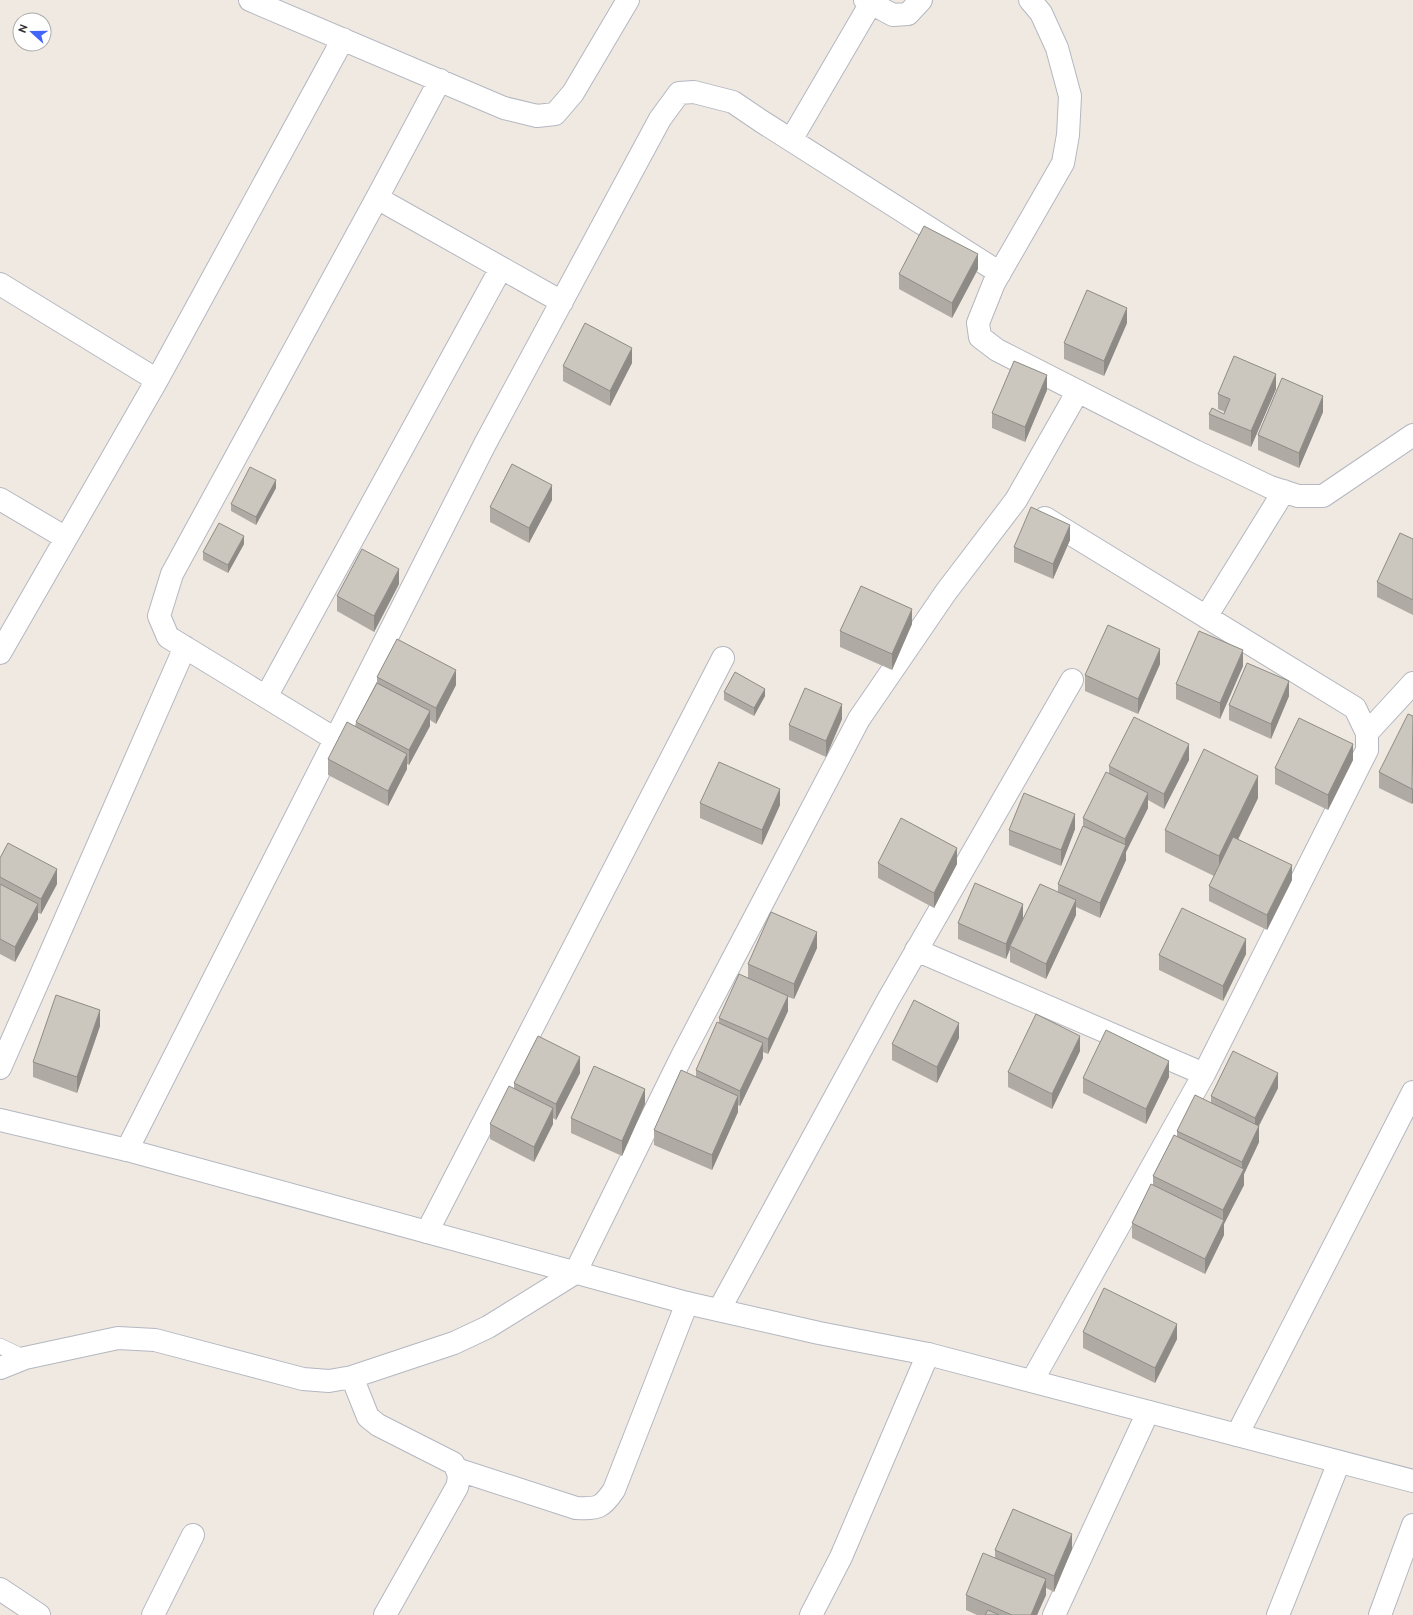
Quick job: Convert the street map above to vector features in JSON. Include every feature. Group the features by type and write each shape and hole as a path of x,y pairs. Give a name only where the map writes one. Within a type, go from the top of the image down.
{"street":[{"path":"250,0 504,108 537,116 555,114 573,93 628,0"},
{"path":"791,140 868,2 894,15 908,14 921,0"},
{"path":"1030,0 1041,13 1057,48 1070,96 1068,135 1063,162 994,283 978,323 980,337 997,350 1195,451 1270,487 1298,496 1323,496 1413,435"},
{"path":"0,653 157,380 343,39"},
{"path":"335,740 168,637 159,616 172,574 440,80"},
{"path":"127,1150 485,444 660,119 680,93 694,92 733,102 1000,273"},
{"path":"377,198 562,302"},
{"path":"266,697 501,268"},
{"path":"0,284 157,380"},
{"path":"0,1368 25,1358 118,1338 155,1340 303,1379 329,1381 352,1377 454,1343 488,1327 575,1272 683,1054 859,719 946,592 1016,500 1078,390"},
{"path":"1206,617 1284,492"},
{"path":"0,499 66,538"},
{"path":"1016,500 1355,708 1367,733 1366,750 1204,1074 1032,1381"},
{"path":"0,1068 185,647"},
{"path":"427,1232 723,658"},
{"path":"719,1310 884,1006 1072,680"},
{"path":"1367,733 1413,684"},
{"path":"916,950 1204,1074"},
{"path":"1237,1435 1413,1092"},
{"path":"0,1120 127,1150 687,1303 928,1354 1413,1481"},
{"path":"352,1377 368,1417 378,1425 453,1463 459,1470 576,1508 591,1509 605,1503 614,1490 687,1303"},
{"path":"811,1615 841,1557 928,1354"},
{"path":"1054,1615 1148,1412"},
{"path":"1278,1615 1339,1462"},
{"path":"385,1615 457,1487 459,1470"},
{"path":"1380,1615 1413,1525"},
{"path":"153,1615 193,1535"},
{"path":"0,1589 39,1615"}],"lane":[{"path":"0,1346 25,1358"}],"building":[{"path":"924,226 978,254 952,303 899,274"},
{"path":"1087,290 1127,308 1104,361 1064,343"},
{"path":"585,323 632,348 610,391 563,366"},
{"path":"1234,356 1276,374 1251,431 1209,414 1212,408 1224,414 1230,399 1218,394"},
{"path":"1014,361 1047,375 1025,427 992,413"},
{"path":"1282,378 1323,396 1299,453 1258,435"},
{"path":"512,464 552,485 529,528 490,507"},
{"path":"250,467 276,480 256,517 231,504"},
{"path":"1031,507 1070,525 1053,564 1014,547"},
{"path":"219,523 244,536 228,565 203,552"},
{"path":"1400,533 1413,539 1413,600 1377,582"},
{"path":"362,549 399,569 374,616 337,596"},
{"path":"861,586 912,609 892,654 840,631"},
{"path":"1108,625 1160,649 1138,699 1085,675"},
{"path":"1199,631 1243,650 1220,703 1176,684"},
{"path":"397,639 456,670 436,708 377,677"},
{"path":"1247,663 1289,681 1271,724 1229,705"},
{"path":"735,672 765,689 754,708 724,692"},
{"path":"377,683 430,711 409,750 356,722"},
{"path":"805,688 842,704 826,741 789,725"},
{"path":"1408,714 1413,716 1412,789 1379,772"},
{"path":"1134,717 1189,744 1164,794 1109,766"},
{"path":"1299,718 1353,744 1328,795 1275,768"},
{"path":"347,722 407,754 388,791 328,759"},
{"path":"1204,749 1258,776 1219,856 1165,830"},
{"path":"719,762 780,789 762,830 700,803"},
{"path":"1106,772 1148,793 1125,839 1083,818"},
{"path":"1024,793 1075,814 1061,850 1009,830"},
{"path":"901,818 957,848 934,893 878,863"},
{"path":"1083,826 1126,845 1100,903 1058,884"},
{"path":"1233,837 1292,865 1267,915 1209,886"},
{"path":"8,843 57,869 41,899 0,877 0,858"},
{"path":"975,883 1023,904 1006,944 958,923"},
{"path":"0,884 38,904 15,947 0,939"},
{"path":"1040,884 1076,900 1046,964 1010,946"},
{"path":"1182,908 1246,939 1223,986 1159,955"},
{"path":"771,912 817,932 794,984 748,964"},
{"path":"739,974 788,996 768,1039 719,1018"},
{"path":"56,995 100,1010 77,1077 33,1062"},
{"path":"914,1000 959,1023 937,1067 892,1044"},
{"path":"1036,1014 1080,1036 1052,1094 1008,1072"},
{"path":"717,1022 763,1043 740,1091 696,1070"},
{"path":"1106,1030 1169,1061 1146,1109 1083,1078"},
{"path":"538,1036 580,1057 556,1104 514,1083"},
{"path":"1233,1051 1278,1073 1255,1118 1211,1096"},
{"path":"594,1066 645,1089 622,1141 571,1118"},
{"path":"681,1070 738,1096 712,1155 654,1130"},
{"path":"509,1086 553,1108 534,1147 490,1124"},
{"path":"1195,1095 1259,1126 1242,1162 1177,1131"},
{"path":"1174,1135 1244,1169 1223,1210 1153,1176"},
{"path":"1151,1184 1224,1220 1205,1259 1132,1223"},
{"path":"1104,1288 1177,1324 1155,1368 1083,1332"},
{"path":"1013,1509 1072,1534 1054,1576 995,1550"},
{"path":"983,1553 1046,1579 1031,1615 1012,1615 966,1595"},
{"path":"988,1610 999,1615 985,1615"}]}
